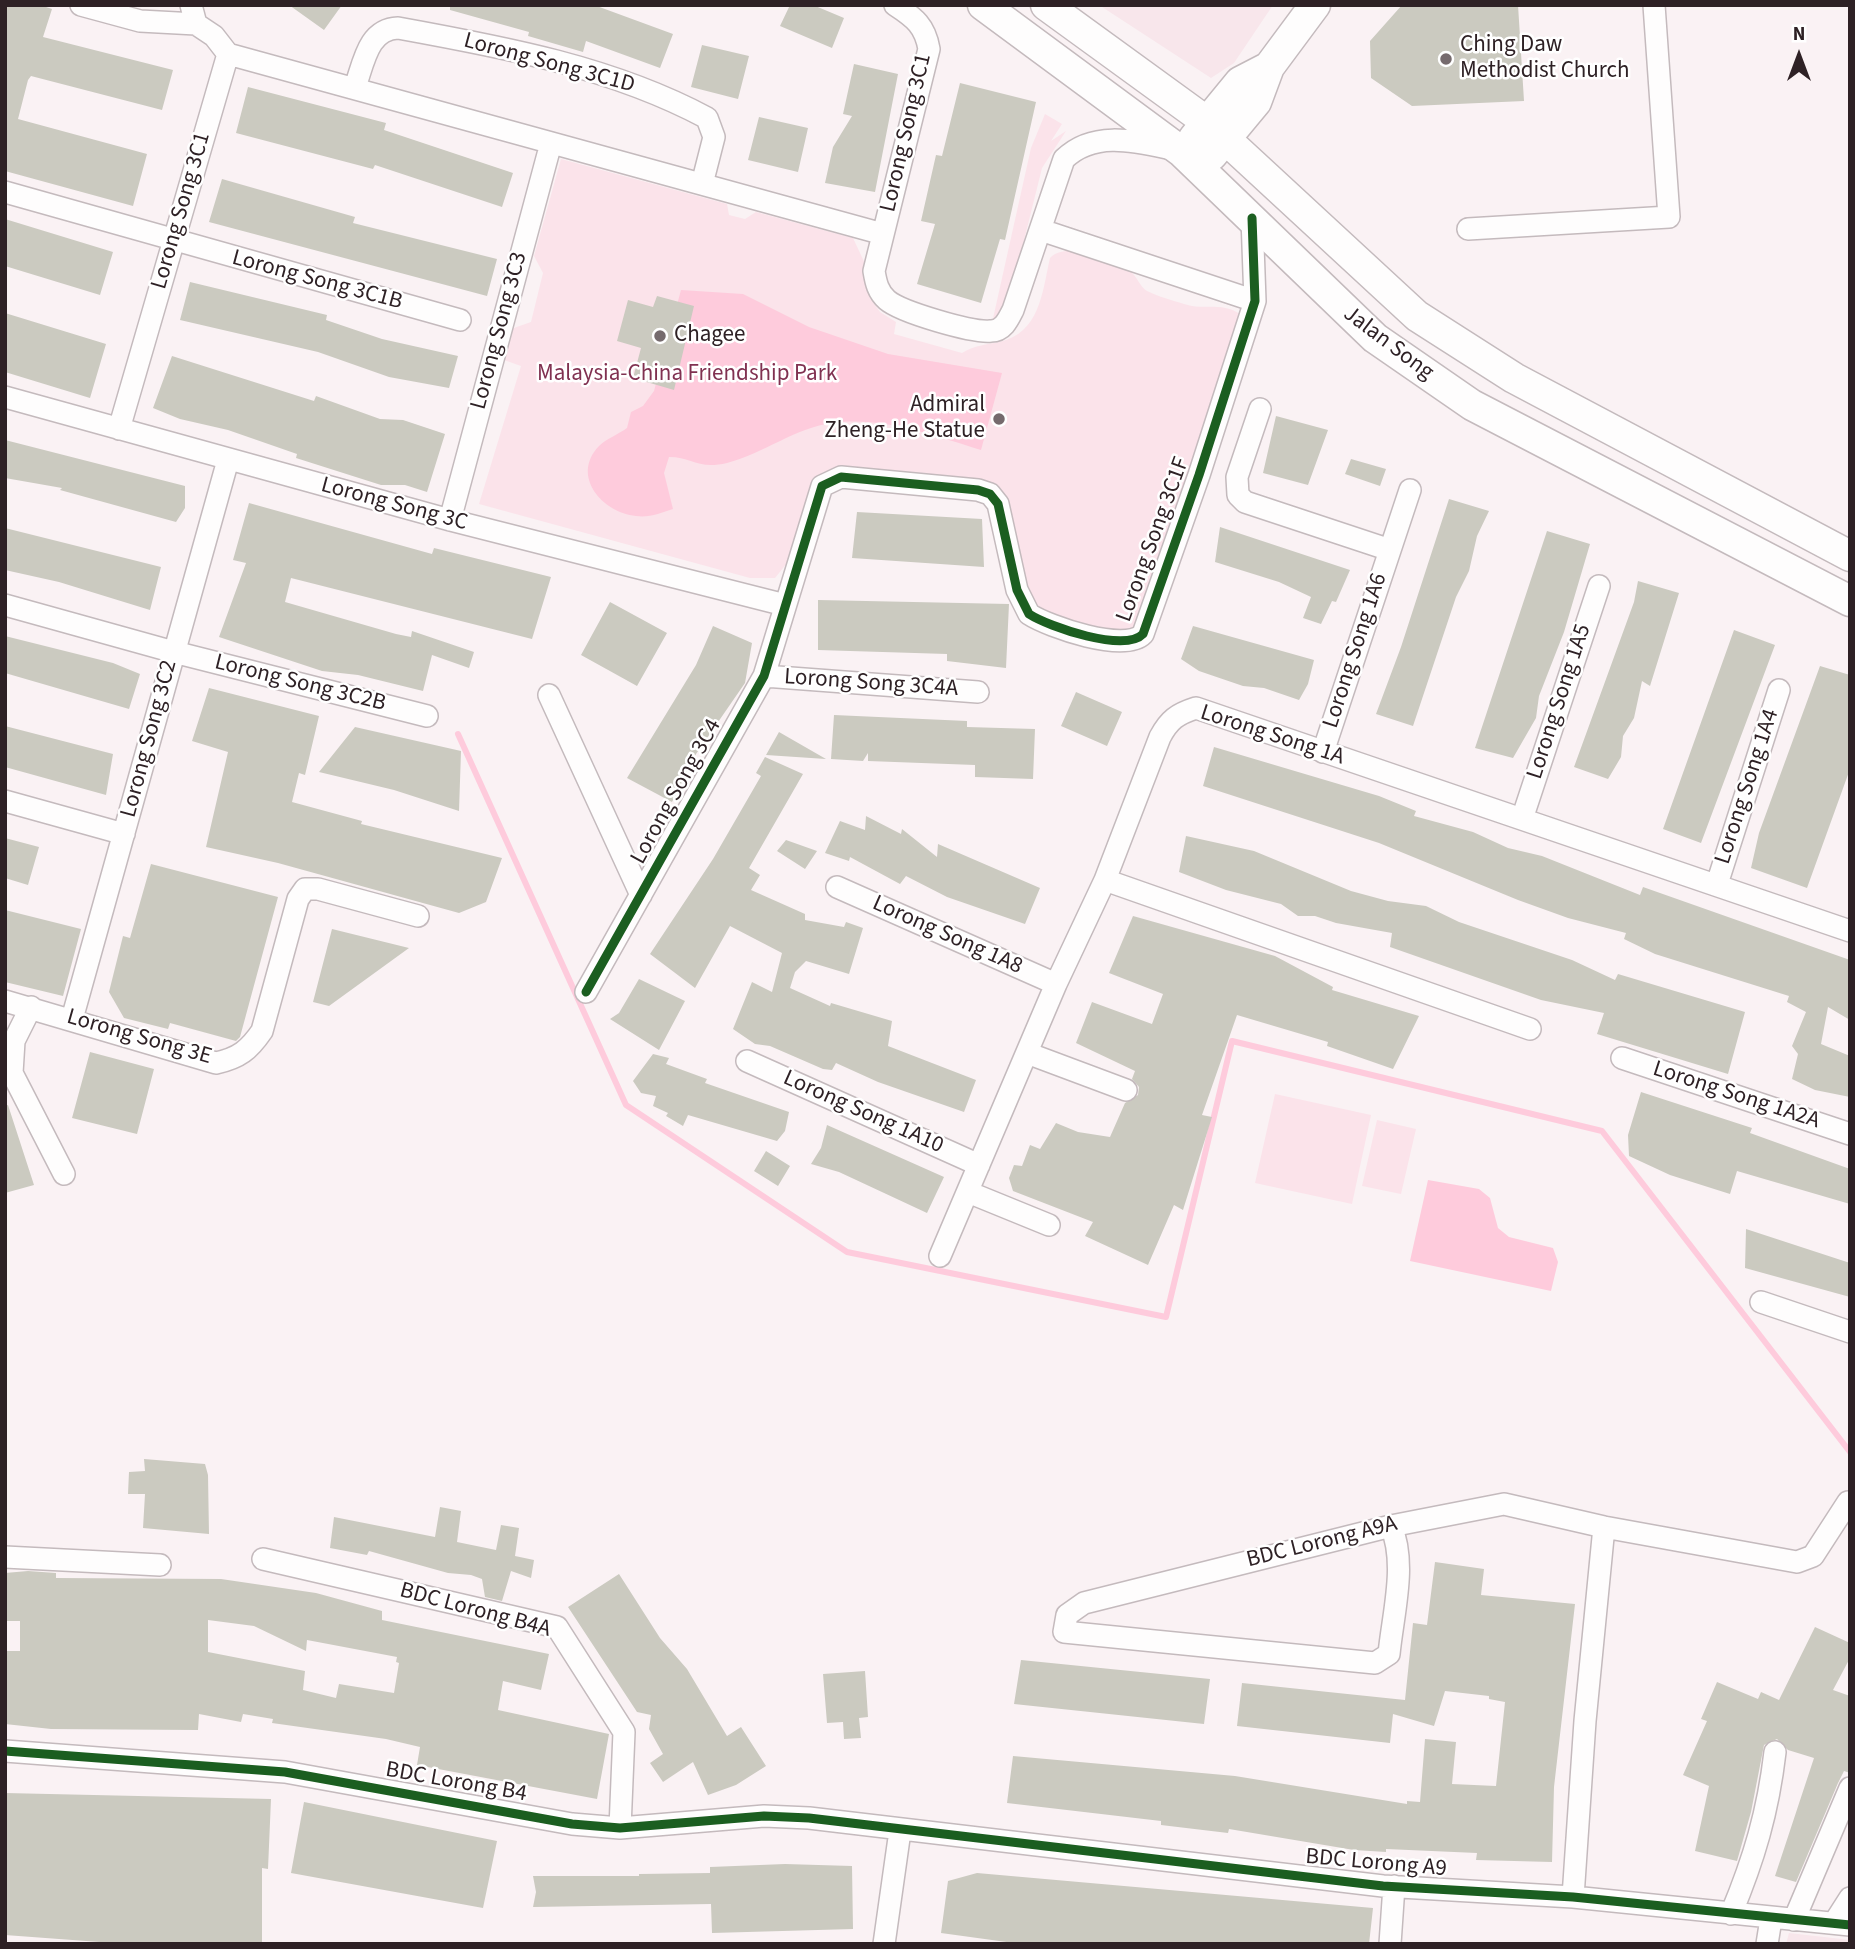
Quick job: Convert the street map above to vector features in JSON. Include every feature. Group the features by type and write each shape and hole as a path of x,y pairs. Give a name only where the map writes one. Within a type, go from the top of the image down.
{"main road":[{"name":"Jalan Song","path":"984,5 1191,160 1340,308 1375,338 1472,405 1850,601"},
{"name":"Jalan Song","path":"1046,5 1216,131 1417,316 1514,378 1850,555"},
{"path":"1191,160 1216,131 1256,102 1269,67 1315,5"}],"street":[{"path":"81,5 140,21 193,15 228,54 883,234"},
{"name":"Lorong Song 3C1","path":"895,5 918,19 926,34 929,49 874,271 877,287 887,300 901,308 993,332 1005,325 1013,310 1041,230"},
{"path":"1468,229 1669,217 1654,5"},
{"name":"Lorong Song 3C1D","path":"355,87 373,37 384,28 398,28 507,48 659,95 707,118 714,137 702,184"},
{"name":"Lorong Song 3C1","path":"119,429 228,54"},
{"path":"1191,160 1129,140 1092,141 1075,148 1064,159 1041,230 1255,301"},
{"name":"Lorong Song 3C3","path":"450,520 551,143"},
{"name":"Lorong Song 3C1B","path":"5,192 460,320"},
{"name":"Lorong Song 3C1F","path":"785,605 822,486 841,477 978,489 990,494 998,504 1017,590 1029,614 1111,642 1139,638 1168,565 1255,301 1252,218"},
{"name":"Lorong Song 3C","path":"5,397 450,520 785,605"},
{"name":"Lorong Song 1A6","path":"1260,409 1237,477 1238,495 1245,502 1390,550"},
{"name":"Lorong Song 3C2","path":"72,1019 228,460"},
{"name":"Lorong Song 1A6","path":"1323,752 1410,491"},
{"name":"Lorong Song 1A5","path":"1522,819 1599,586"},
{"name":"Lorong Song 3C2B","path":"5,605 174,652 427,716"},
{"name":"Lorong Song 3C4","path":"586,992 764,676 785,605"},
{"name":"Lorong Song 3C4A","path":"764,676 978,692"},
{"name":"Lorong Song 1A4","path":"1717,884 1779,690"},
{"path":"549,695 641,895"},
{"name":"Lorong Song 1A","path":"940,1256 1056,985 1105,880 1160,737 1168,722 1181,713 1196,708 1850,931"},
{"path":"5,801 124,834"},
{"path":"1105,880 1530,1029"},
{"name":"Lorong Song 1A8","path":"837,887 1056,985"},
{"name":"Lorong Song 3E","path":"5,1001 216,1063 234,1059 249,1049 262,1031 298,899 305,889 318,889 418,916"},
{"path":"31,1007 14,1041 12,1073 64,1174"},
{"path":"1027,1053 1126,1090"},
{"name":"Lorong Song 1A2A","path":"1622,1058 1850,1134"},
{"name":"Lorong Song 1A10","path":"747,1061 979,1165"},
{"path":"968,1192 1049,1225"},
{"path":"1761,1302 1850,1332"},
{"name":"BDC Lorong A9A","path":"1391,1526 1398,1544 1398,1566 1389,1654 1383,1661 1375,1663 1069,1634 1063,1628 1067,1615 1084,1603 1391,1526 1504,1504 1604,1527 1797,1562 1813,1556 1848,1502"},
{"path":"1573,1897 1585,1721 1604,1527"},
{"path":"5,1557 160,1565"},
{"name":"BDC Lorong B4A","path":"263,1559 557,1627 624,1732 620,1828"},
{"name":"BDC Lorong B4","path":"5,1751 285,1772 572,1824 620,1828 764,1816 809,1818 900,1831"},
{"path":"1731,1914 1755,1859 1769,1800 1775,1752"},
{"path":"1794,1920 1850,1788"},
{"path":"884,1944 900,1831"},
{"name":"BDC Lorong A9","path":"900,1831 1394,1886 1573,1897 1771,1919 1842,1924"},
{"path":"1390,1944 1394,1886"},
{"path":"1842,1924 1850,1898"},
{"path":"1767,1944 1771,1919"}],"shaded area":[{"path":"1099,5 1273,5 1234,63 1211,78"},
{"path":"681,290 743,294 809,327 888,354 1002,373 981,450 927,433 870,422 819,425 727,463 709,465 669,457 664,473 673,509 641,516 612,508 594,491 589,481 591,457 602,443 627,428 631,412 643,406 654,391"},
{"path":"1428,1180 1479,1189 1490,1198 1498,1228 1509,1237 1553,1248 1558,1262 1551,1291 1410,1261"},
{"path":"1789,1933 1850,1940 1850,1944 1786,1944"}],"green space":[{"path":"1045,114 1062,124 1051,141 1066,131 1042,168 1004,321 992,323 1031,148"},
{"name":"Malaysia-China Friendship Park","path":"561,159 727,204 729,215 745,219 756,212 853,238 868,270 866,283 870,298 880,312 896,322 894,334 962,353 1013,337 1023,330 1037,310 1050,258 1066,251 1090,253 1113,261 1132,273 1145,289 1156,295 1191,306 1227,308 1241,315 1145,623 1116,639 1027,605 998,490 845,469 823,472 811,483 787,563 775,578 750,578 479,504 521,366 504,360 511,329 531,322 543,273 534,256"},
{"path":"1275,1094 1371,1115 1352,1204 1255,1183"},
{"path":"1377,1120 1416,1129 1401,1194 1362,1186"}],"building":[{"path":"5,5 40,5 52,9 43,37 173,70 162,110 31,76 28,80 18,119 147,154 133,206 5,171"},
{"path":"289,5 342,5 324,30"},
{"path":"450,5 594,5 673,34 660,68 586,41 583,52 528,36 529,32 450,10"},
{"path":"790,5 813,5 844,18 832,48 780,26"},
{"name":"Ching Daw Methodist Church","path":"1402,5 1518,5 1524,101 1412,106 1371,78 1370,41"},
{"path":"702,45 749,56 738,99 691,87"},
{"path":"854,64 898,74 875,192 825,183 833,147 852,116 843,114"},
{"path":"960,83 1036,102 1005,240 1000,239 981,303 917,284 935,224 921,221 936,155 942,156"},
{"path":"248,87 386,123 384,130 513,173 502,207 375,165 373,169 236,133"},
{"path":"759,117 808,128 798,172 748,160"},
{"path":"222,179 355,217 353,223 497,259 487,296 209,222"},
{"path":"5,219 113,252 100,295 5,266"},
{"path":"190,282 327,315 326,320 382,339 458,356 449,388 389,377 318,352 180,320"},
{"path":"657,296 694,306 674,390 633,378 641,348 617,341 628,300 653,307"},
{"path":"5,313 106,344 90,398 5,372"},
{"path":"172,356 314,401 316,396 380,419 403,420 445,434 427,492 405,485 381,485 296,458 297,454 228,430 180,419 153,408"},
{"path":"1276,416 1328,430 1308,485 1263,473"},
{"path":"5,440 185,486 185,508 176,522 60,490 62,488 5,478"},
{"path":"1351,459 1386,469 1380,486 1345,474"},
{"path":"1449,499 1489,511 1477,536 1469,571 1456,597 1413,726 1376,714 1401,647"},
{"path":"249,503 432,554 434,548 551,577 532,639 291,578 285,602 396,634 411,637 412,631 474,652 469,668 432,655 423,691 358,675 322,671 219,637 246,563 233,560"},
{"path":"857,512 982,519 984,567 852,558"},
{"path":"1220,527 1350,570 1336,602 1332,601 1321,624 1303,618 1311,597 1279,582 1215,562"},
{"path":"5,528 161,567 150,610 59,582 5,570"},
{"path":"1547,531 1590,544 1564,632 1539,696 1536,718 1513,758 1475,748"},
{"path":"1638,581 1679,593 1650,686 1642,681 1634,718 1623,736 1621,757 1608,779 1574,767 1634,602"},
{"path":"818,600 1009,604 1006,668 947,661 947,654 818,650"},
{"path":"610,602 667,633 637,686 581,655"},
{"path":"713,626 752,643 745,683 696,754 672,802 627,778 696,665"},
{"path":"1193,626 1314,660 1308,684 1299,700 1264,688 1243,686 1199,671 1181,659"},
{"path":"1734,630 1775,645 1701,843 1663,829"},
{"path":"5,636 113,663 140,674 129,709 5,673"},
{"path":"1820,666 1850,675 1850,769 1807,888 1751,868 1759,833"},
{"path":"209,688 319,716 305,775 299,773 292,802 362,821 361,824 502,858 486,902 459,913 278,863 206,847 228,752 192,741"},
{"path":"1076,692 1122,712 1107,746 1061,726"},
{"path":"834,715 967,721 967,727 1035,729 1033,779 975,777 975,765 868,761 868,753 863,761 831,759"},
{"path":"5,726 113,754 106,795 5,767"},
{"path":"355,727 461,751 459,811 394,790 319,772"},
{"path":"779,732 826,759 766,755"},
{"path":"1214,747 1379,796 1416,811 1414,816 1473,832 1508,848 1542,856 1640,895 1643,887 1850,960 1850,1020 1828,1007 1821,1044 1850,1056 1850,1097 1815,1090 1792,1079 1798,1054 1792,1046 1806,1012 1787,1002 1789,996 1655,954 1624,939 1626,933 1568,918 1518,900 1379,843 1203,786"},
{"path":"765,757 803,774 749,868 760,875 751,890 805,914 805,920 844,927 846,922 863,928 849,974 806,961 795,972 790,988 830,1006 831,1003 892,1021 888,1046 976,1080 964,1112 878,1082 836,1063 832,1070 823,1069 770,1046 755,1044 733,1029 752,982 772,992 782,953 730,926 695,988 650,954 713,859 761,776 756,773"},
{"path":"866,816 901,834 902,829 937,857 938,844 1040,888 1025,924 947,897 906,876 900,884 850,857 849,861 825,853 840,821 865,830"},
{"path":"1186,836 1254,851 1351,891 1388,901 1426,906 1459,922 1572,960 1615,980 1618,974 1745,1012 1728,1074 1597,1034 1604,1013 1541,1000 1390,947 1392,933 1336,923 1315,916 1298,916 1281,904 1226,890 1179,872"},
{"path":"5,838 39,847 28,885 5,878"},
{"path":"786,840 817,851 805,869 777,851"},
{"path":"151,864 278,897 240,1037 236,1041 170,1023 168,1029 124,1018 109,992 123,936 130,938"},
{"path":"5,910 81,929 63,996 5,982"},
{"path":"1133,916 1275,956 1333,987 1332,990 1419,1016 1393,1069 1327,1046 1328,1042 1237,1015 1202,1115 1212,1117 1183,1210 1174,1205 1148,1265 1085,1236 1093,1222 1013,1191 1009,1178 1014,1165 1022,1166 1030,1145 1040,1149 1056,1123 1078,1132 1110,1137 1125,1103 1138,1095 1139,1087 1132,1079 1135,1071 1076,1043 1092,1002 1152,1024 1163,994 1109,973"},
{"path":"332,929 409,948 329,1006 313,1002"},
{"path":"639,979 685,1001 659,1050 610,1019 619,1013"},
{"path":"90,1052 154,1069 137,1134 72,1118"},
{"path":"653,1054 669,1058 666,1064 707,1079 705,1083 789,1112 785,1131 777,1141 688,1115 683,1126 666,1116 668,1113 653,1106 656,1096 641,1093 633,1081"},
{"path":"1641,1092 1752,1128 1750,1133 1850,1169 1850,1204 1737,1171 1730,1194 1670,1175 1629,1156 1628,1135"},
{"path":"8,1105 34,1185 5,1193 5,1106"},
{"path":"827,1125 944,1177 927,1213 839,1172 811,1164 821,1148"},
{"path":"766,1151 790,1166 778,1186 754,1171"},
{"path":"1746,1229 1850,1263 1850,1297 1745,1268"},
{"path":"144,1459 205,1464 208,1475 209,1534 143,1528 145,1494 128,1494 129,1472 145,1471"},
{"path":"440,1507 461,1511 457,1542 496,1550 501,1525 519,1528 515,1556 534,1560 531,1578 511,1571 502,1601 485,1597 482,1579 471,1575 448,1573 369,1551 367,1555 330,1548 334,1517 435,1537"},
{"path":"1435,1562 1484,1569 1481,1595 1575,1604 1554,1787 1552,1862 1476,1860 1477,1853 1354,1850 1229,1829 1228,1833 1161,1825 1161,1821 1007,1803 1013,1756 1235,1776 1407,1804 1407,1801 1420,1802 1425,1739 1456,1742 1452,1784 1496,1786 1505,1702 1489,1699 1489,1696 1445,1691 1434,1726 1393,1714 1390,1743 1237,1726 1242,1683 1405,1700 1413,1623 1427,1625"},
{"path":"5,1573 56,1573 56,1578 221,1579 316,1593 382,1611 382,1620 549,1654 541,1690 503,1681 498,1710 609,1734 597,1799 417,1765 420,1747 386,1739 272,1723 273,1719 243,1714 241,1722 199,1714 198,1730 51,1729 5,1724 5,1651 20,1651 20,1621 5,1621","holes":["208,1620 254,1626 306,1651 307,1640 397,1657 396,1662 399,1663 394,1693 339,1684 336,1698 303,1690 305,1671 208,1652"]},
{"path":"619,1574 660,1638 687,1669 727,1736 741,1727 766,1766 736,1785 708,1795 693,1762 663,1782 650,1763 663,1754 649,1729 651,1715 637,1712 568,1607"},
{"path":"1815,1627 1850,1643 1850,1658 1833,1690 1850,1696 1850,1773 1844,1771 1838,1783 1796,1882 1775,1876 1814,1758 1788,1750 1777,1739 1764,1745 1751,1812 1737,1861 1695,1851 1709,1786 1683,1775 1707,1721 1701,1719 1717,1682 1758,1699 1761,1692 1779,1700"},
{"path":"1021,1660 1210,1679 1204,1724 1014,1704"},
{"path":"865,1671 868,1717 859,1718 861,1738 844,1739 843,1722 827,1723 823,1674"},
{"path":"5,1793 271,1799 268,1869 262,1868 262,1942 113,1943 5,1935"},
{"path":"304,1802 497,1841 483,1908 291,1873"},
{"path":"785,1864 852,1866 853,1929 712,1933 711,1904 533,1907 536,1892 533,1876 710,1873 710,1867"},
{"path":"977,1873 1373,1908 1369,1944 1021,1944 941,1933 948,1881"}],"waterway":[{"path":"458,734 626,1105 847,1252 1166,1317 1232,1041 1602,1131 1850,1452"}],"cycle path":[{"path":"586,992 764,676 822,486 841,477 978,490 990,494 998,504 1017,590 1029,614 1069,631 1104,639 1120,641 1134,639 1143,634 1199,475 1255,301 1252,218"},
{"path":"5,1751 285,1772 572,1824 620,1828 764,1816 809,1818 1383,1886 1573,1897 1850,1925"}],"place":[{"name":"Ching Daw Methodist Church","path":"1446,59"},
{"name":"Chagee","path":"660,336"},
{"name":"Admiral Zheng-He Statue","path":"999,419"}]}
